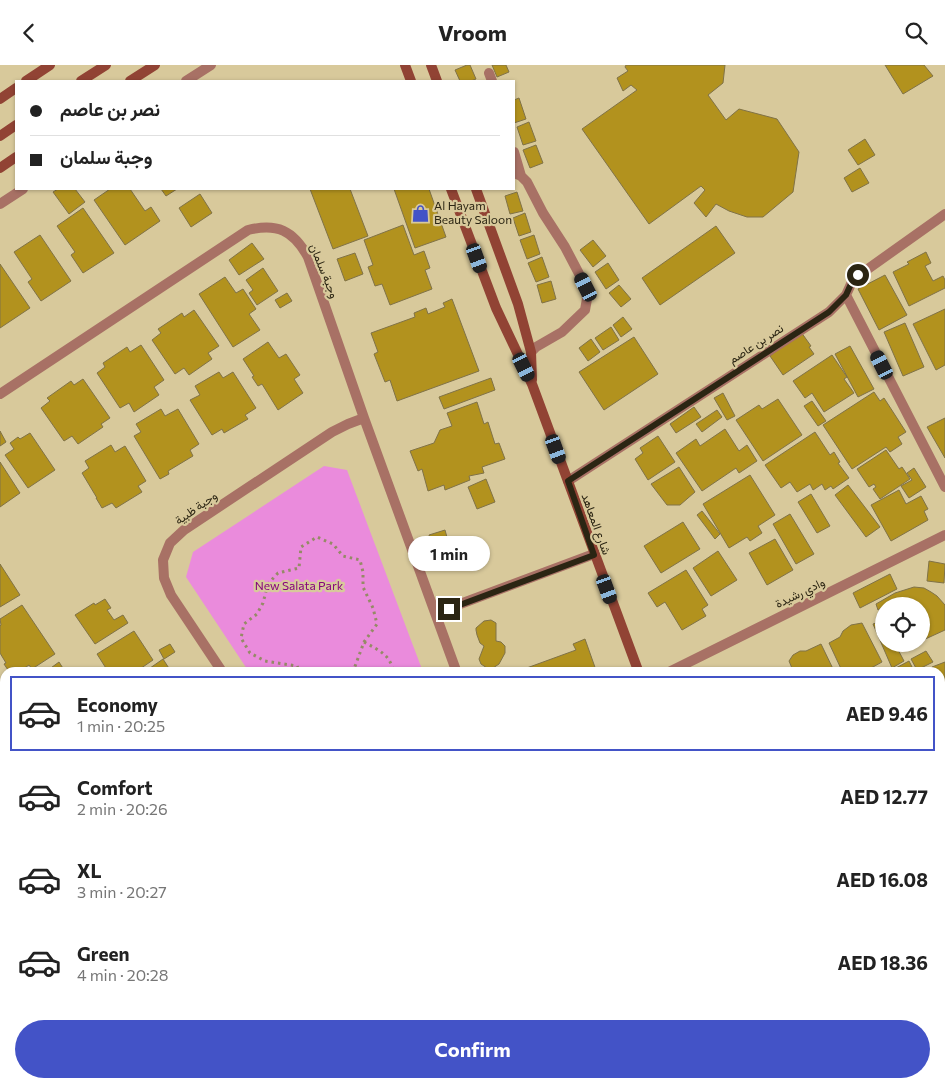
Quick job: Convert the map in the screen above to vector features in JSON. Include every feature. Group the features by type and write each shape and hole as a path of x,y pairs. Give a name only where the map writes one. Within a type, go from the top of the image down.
{"street":[{"path":"28,80 50,65"},
{"path":"83,80 106,65"},
{"path":"132,80 155,65"},
{"path":"188,80 211,65"},
{"path":"406,65 412,80"},
{"path":"431,65 437,80"},
{"path":"0,99 15,89"},
{"path":"0,136 15,126"},
{"path":"0,168 15,158"},
{"path":"515,158 518,174 531,189 543,213 580,274 586,287 587,299 585,310 576,319 562,332 531,352"},
{"path":"0,204 21,190"},
{"name":"شارع المعاهد","path":"451,190 496,308 532,384 636,667"},
{"name":"شارع المعاهد","path":"476,190 518,303 531,352 532,384"},
{"name":"نصر بن عاصم","path":"568,481 829,312 846,295 858,275 945,214"},
{"name":"وجبة سلمان","path":"0,394 248,229 262,226 276,228 290,234 301,244 308,257 364,419 455,667"},
{"path":"846,295 945,487"},
{"name":"وجبة ظبية","path":"219,667 171,595 164,578 163,560 170,543 184,530 332,432 364,419"},
{"name":"وادي رشيدة","path":"678,667 945,535"},
{"path":"436,613 594,555"}],"path":[{"path":"297,667 265,661 250,653 242,638 244,624 257,614 263,603 268,584 278,573 299,568 301,547 316,537 333,544 343,556 360,559 363,572 363,587 374,608 377,624 364,642 355,667"},
{"path":"261,583 268,584"},
{"path":"364,642 386,654 393,667"}],"green space":[{"name":"New Salata Park","path":"324,466 347,470 421,667 246,667 186,577 193,552"}],"building":[{"path":"470,65 476,79 460,80 455,70"},
{"path":"492,65 506,65 509,72 497,77"},
{"path":"626,65 725,65 723,83 708,95 726,120 739,109 777,119 799,152 793,192 763,217 747,217 716,204 706,217 694,203 705,190 701,186 649,224 582,129 637,90 631,85 623,91 617,78 628,71 625,67"},
{"path":"885,65 924,65 933,76 903,94"},
{"path":"519,98 526,119 515,123 515,100"},
{"path":"529,122 536,141 523,145 517,127"},
{"path":"865,139 875,155 858,165 848,150"},
{"path":"536,145 543,163 530,168 523,150"},
{"path":"860,168 869,183 852,192 844,178"},
{"path":"56,190 76,190 85,202 69,214 53,192"},
{"path":"109,190 131,190 145,211 151,207 160,221 125,245 94,200"},
{"path":"162,190 175,190 166,196"},
{"path":"310,190 350,190 368,236 333,249"},
{"name":"Al Hayam Beauty Saloon","path":"394,190 429,190 446,237 415,248"},
{"path":"517,192 523,211 510,214 505,196"},
{"path":"200,194 212,213 191,227 179,208"},
{"path":"83,208 114,253 83,273 71,255 75,252 57,226"},
{"path":"525,213 531,232 519,236 513,218"},
{"path":"403,225 414,255 424,251 430,268 425,270 432,289 390,305 382,284 375,286 368,267 373,265 364,240"},
{"path":"716,226 735,253 660,305 642,278"},
{"path":"40,235 71,281 41,301 28,282 32,279 14,252"},
{"path":"534,235 540,254 527,259 520,240"},
{"path":"593,240 606,256 593,267 580,250"},
{"path":"252,243 264,259 239,275 229,260"},
{"path":"926,252 931,263 925,266 933,281 943,276 945,288 909,306 893,272"},
{"path":"355,253 363,274 345,281 337,259"},
{"path":"542,257 549,277 536,282 528,263"},
{"path":"608,263 619,280 606,289 595,272"},
{"path":"0,264 30,308 0,328"},
{"path":"263,268 278,291 257,305 249,293 253,290 246,280"},
{"path":"885,275 907,315 879,330 858,289"},
{"path":"225,277 236,293 243,289 256,309 249,314 260,330 233,347 199,294"},
{"path":"551,281 556,299 542,303 537,285"},
{"path":"619,285 631,299 621,307 609,293"},
{"path":"287,293 292,301 280,308 275,300"},
{"path":"452,299 479,371 397,401 390,380 385,382 374,354 378,352 371,333 415,317 414,313 426,308 428,314 445,307 443,303"},
{"path":"945,309 945,365 936,370 913,324"},
{"path":"194,310 219,346 208,353 212,359 189,375 184,368 175,374 152,340 161,333 158,329 182,313 184,317"},
{"path":"623,317 632,329 621,337 613,325"},
{"path":"905,323 924,367 903,376 884,332"},
{"path":"611,327 619,340 603,350 595,338"},
{"path":"801,332 814,354 783,375 770,356"},
{"path":"634,337 658,374 604,410 579,372"},
{"path":"591,339 600,352 588,361 579,348"},
{"path":"268,342 279,358 286,354 300,375 294,379 303,393 278,410 262,384 258,386 243,359"},
{"path":"141,345 164,380 154,387 159,395 134,412 129,403 120,408 97,373 105,367 103,363 127,347 130,352"},
{"path":"850,346 874,389 858,397 835,354"},
{"path":"832,355 847,377 844,379 854,393 824,412 812,393 805,398 793,381"},
{"path":"219,372 223,378 233,372 256,408 245,415 248,419 224,433 222,429 212,435 190,400 200,395 195,386"},
{"path":"491,378 495,390 444,409 439,397"},
{"path":"83,379 110,418 101,424 103,427 78,444 72,436 64,441 41,408 50,401 47,398 71,381 74,385"},
{"path":"874,392 880,401 884,398 906,432 898,437 902,444 890,452 886,447 852,469 823,425"},
{"path":"723,393 735,416 727,420 714,398"},
{"path":"778,399 802,435 763,461 736,420 759,405 762,409"},
{"path":"812,401 826,421 818,426 804,406"},
{"path":"477,402 484,424 488,422 495,444 499,443 505,459 482,467 484,473 469,476 470,480 445,490 444,485 428,491 422,469 418,471 410,451 434,443 440,430 452,426 447,413"},
{"path":"694,407 701,417 676,433 670,424"},
{"path":"161,409 165,416 178,409 199,444 190,450 193,456 168,471 169,474 160,479 134,436 141,432 136,424"},
{"path":"717,410 722,417 702,432 696,424"},
{"path":"945,418 945,458 927,427"},
{"path":"725,429 739,451 747,445 757,461 739,473 736,468 702,491 676,453 696,439 700,446"},
{"path":"0,431 6,442 0,446"},
{"path":"815,432 830,455 834,452 840,462 838,463 849,478 833,489 831,486 825,490 822,484 813,490 810,484 797,492 790,482 781,488 765,465"},
{"path":"30,433 55,470 28,488 5,455 14,449 10,443 18,437 20,439"},
{"path":"658,436 675,462 648,480 635,459 643,453 640,448"},
{"path":"111,445 115,452 125,446 146,481 138,486 142,492 116,508 112,503 102,508 82,473 89,468 85,461"},
{"path":"886,450 899,469 902,467 910,479 880,499 873,489 876,487 874,484 869,487 857,469"},
{"path":"0,462 20,493 0,507"},
{"path":"679,467 695,492 680,505 667,505 651,484"},
{"path":"914,468 926,487 909,498 901,486 912,480 907,473"},
{"path":"750,475 775,515 758,526 762,533 750,541 747,537 729,548 703,504"},
{"path":"486,479 495,502 477,509 468,487"},
{"path":"848,485 880,527 866,537 835,495"},
{"path":"899,490 906,504 921,496 928,509 924,511 928,520 891,541 871,505"},
{"path":"811,494 830,526 817,533 798,502"},
{"path":"702,511 720,534 715,539 697,515"},
{"path":"790,514 814,554 796,564 773,524"},
{"path":"683,522 700,549 661,573 644,546"},
{"path":"445,530 453,559 437,564 429,535"},
{"path":"775,539 793,570 767,585 749,553"},
{"path":"718,551 737,580 711,596 693,568"},
{"path":"929,561 945,564 944,583 927,581"},
{"path":"0,564 20,595 0,607"},
{"path":"686,570 708,605 702,609 706,616 682,630 665,602 657,607 648,593"},
{"path":"890,574 897,589 881,597 875,597 875,600 860,608 853,593"},
{"path":"914,587 924,588 937,596 945,605 945,630 930,637 930,597 888,597"},
{"path":"105,599 111,608 107,610 114,620 123,615 128,623 95,644 75,615 94,603 95,605"},
{"path":"22,605 55,654 35,667 29,665 26,667 6,667 4,664 6,663 0,653 0,619"},
{"path":"491,620 496,623 496,641 501,642 505,646 505,653 499,664 494,667 486,667 481,664 479,659 484,646 480,643 476,628 484,621"},
{"path":"862,623 875,652 877,652 882,662 873,667 840,667 829,643 840,637 843,631 851,625"},
{"path":"134,631 153,660 143,667 105,667 97,654"},
{"path":"585,639 595,667 529,667 576,650 573,644"},
{"path":"170,644 175,652 164,659 159,650"},
{"path":"821,644 832,667 792,667 789,661 793,655 800,651 806,651"},
{"path":"885,652 899,652 904,661 892,667"},
{"path":"927,652 933,662 923,667 915,667 911,659"},
{"path":"163,659 168,667 152,667"},
{"path":"909,661 912,667 898,667"},
{"path":"59,662 62,667 52,667"},
{"path":"945,662 945,667 932,667"}],"place":[{"name":"Al Hayam Beauty Saloon","path":"420,213"}],"route":[{"path":"449,609 594,555 568,481 829,312 846,295 858,275"}]}
